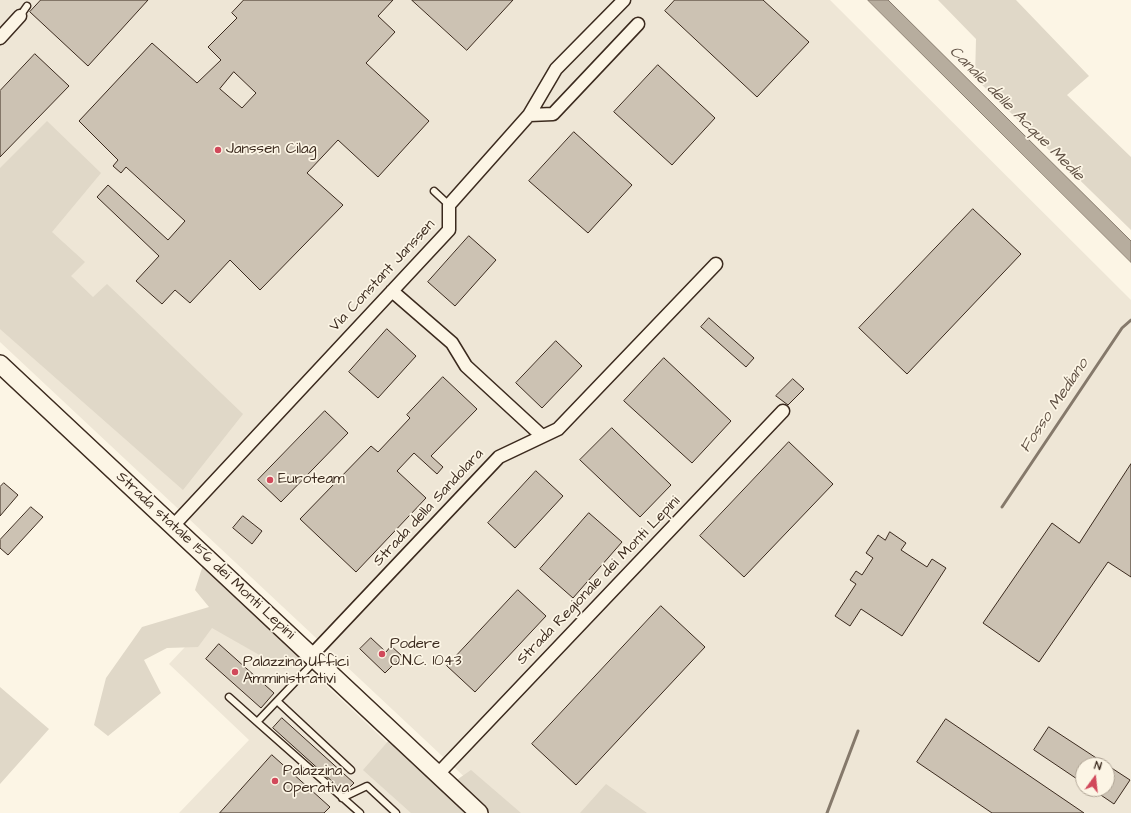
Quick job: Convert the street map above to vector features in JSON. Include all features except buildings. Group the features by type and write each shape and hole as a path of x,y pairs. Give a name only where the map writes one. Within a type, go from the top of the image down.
{"main road":[{"name":"Strada statale 156 dei Monti Lepini","path":"0,364 479,813"}],"street":[{"path":"450,205 529,115 556,69 624,0"},
{"path":"0,38 20,16"},
{"path":"529,115 554,114 638,24"},
{"name":"Via Constant Janssen","path":"173,526 449,230 450,205"},
{"name":"Strada della Sandolara","path":"314,658 499,457 558,429 716,264"},
{"path":"392,291 452,343 466,366 542,436"},
{"name":"Strada Regionale dei Monti Lepini","path":"438,774 783,411"}],"lane":[{"path":"20,16 27,6"},
{"path":"434,191 450,205"},
{"path":"257,722 314,658"},
{"path":"229,697 360,813"},
{"path":"277,701 351,770"},
{"path":"342,798 367,786 396,813"}],"shaded area":[{"path":"0,0 830,0 1131,300 1131,813 503,813 0,342"},
{"path":"868,0 888,0 1131,241 1131,262"},
{"path":"938,0 1016,0 1089,76 1067,95 1131,157 1131,230 975,78 976,39"},
{"path":"47,121 101,173 52,232 85,262 71,276 93,297 107,284 243,414 183,490 0,329 0,168"},
{"path":"203,565 303,656 284,669 212,628 198,647 167,648 144,660 161,693 108,736 94,725 106,678 142,627 209,607 195,590"},
{"path":"232,597 462,813 179,813 249,740 169,664"},
{"path":"0,687 49,729 0,784"},
{"path":"390,739 445,788 471,770 521,813 411,813 363,770"},
{"path":"606,784 647,813 580,813"}],"waterway":[{"name":"Fosso Mediano","path":"1002,507 1122,328 1131,320"},
{"name":"Fosso Mediano","path":"827,813 858,731"}],"place":[{"name":"Janssen Cilag","path":"218,150"},
{"name":"Euroteam","path":"270,480"},
{"name":"Podere O.N.C. 1043","path":"382,654"},
{"name":"Palazzina Uffici Amministrativi","path":"235,672"},
{"name":"Palazzina Operativa","path":"275,781"}],"water label":[{"name":"Canale delle Acque Medie","path":"1016,114"}]}
